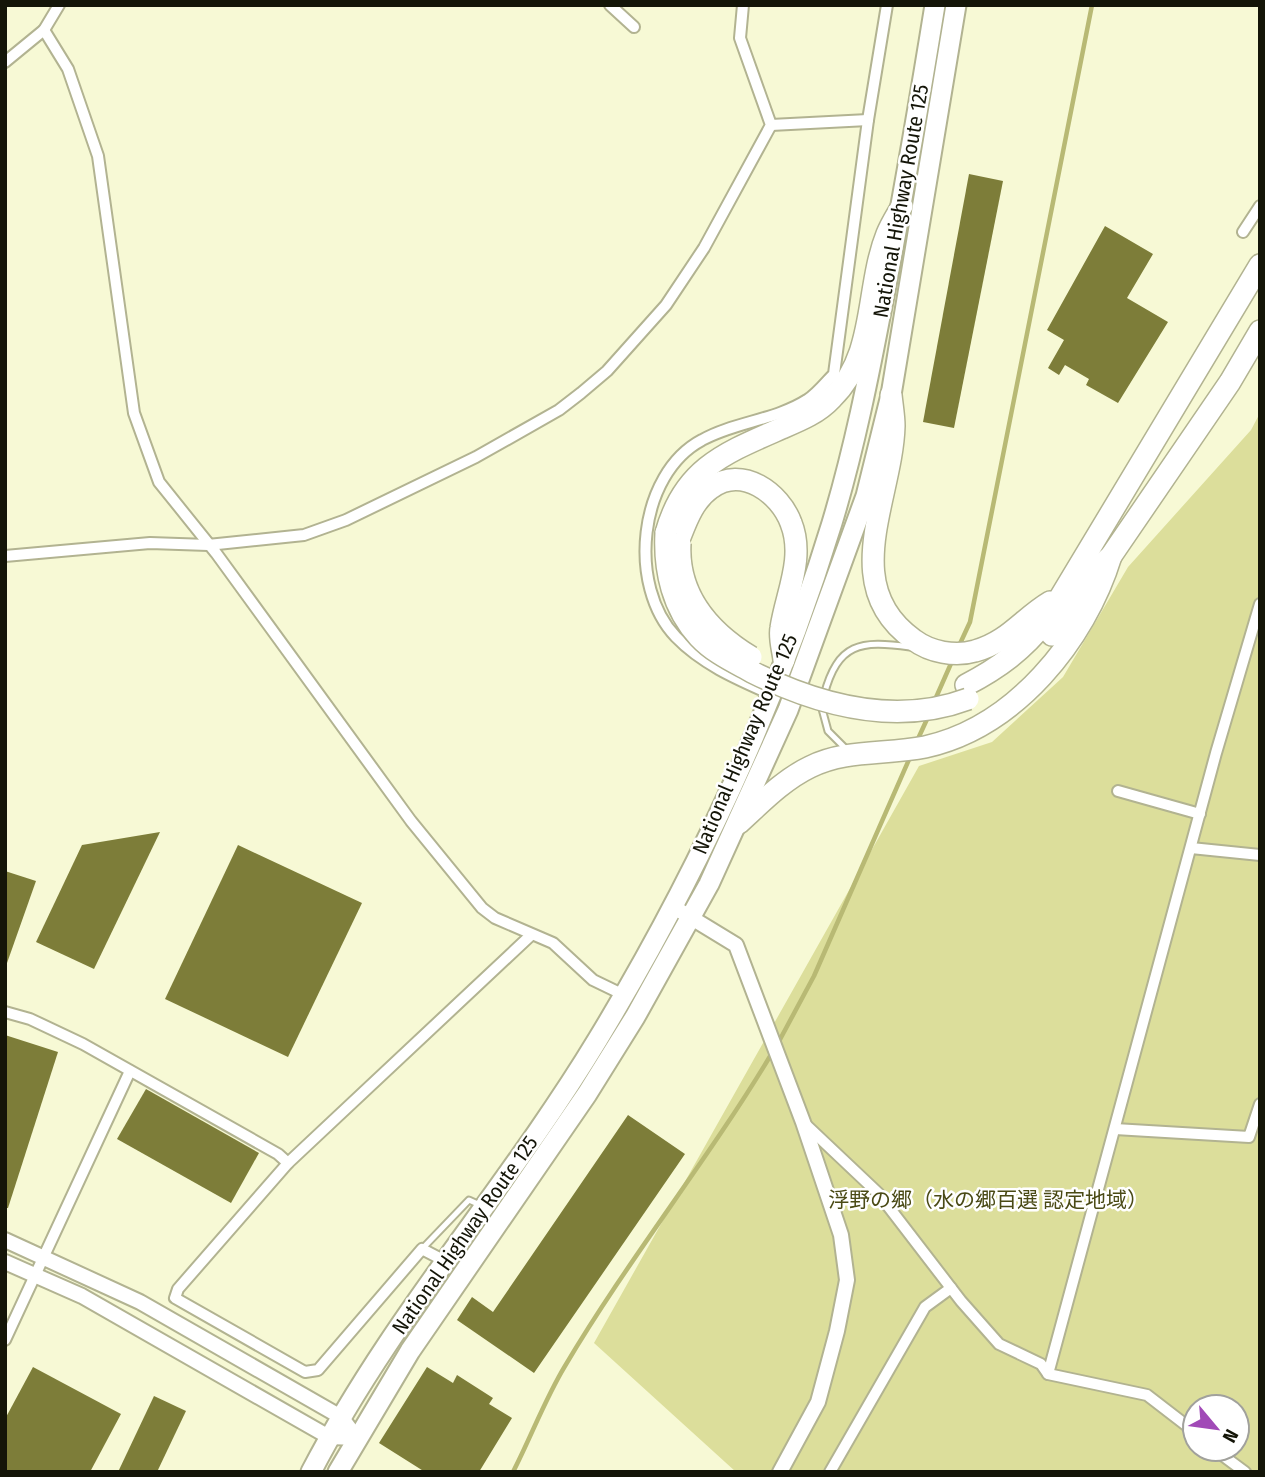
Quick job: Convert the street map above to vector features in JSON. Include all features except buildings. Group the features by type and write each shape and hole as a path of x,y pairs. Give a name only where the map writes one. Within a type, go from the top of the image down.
{"highway":[{"name":"National Highway Route 125","path":"311,1472 329,1437 443,1259 552,1112 624,995 721,811 771,694 832,522 866,391 902,206 935,5"},
{"name":"National Highway Route 125","path":"338,1472 446,1297 587,1094 691,918 739,823 788,710 866,496 891,394 956,5"},
{"path":"902,206 886,235 860,358 846,381 814,414 724,453 696,474 674,508 667,574 682,614 699,637 730,660 788,689 845,706 914,711 1016,672 1045,644 1088,577 1111,556 1230,382 1260,331"},
{"path":"967,692 1026,646 1046,621 1260,265"},
{"path":"891,394 894,427 875,534 873,577 881,606 908,636 935,651 974,652 1016,632 1038,610 1058,598"},
{"path":"673,535 693,507 713,486 741,480 764,488 777,497 792,523 796,545 792,586 780,631 784,660"},
{"path":"739,823 793,776 811,766 851,754 926,747 957,736 993,717 1023,694 1058,657 1101,589 1111,556"}],"street":[{"path":"5,62 44,30 59,5"},
{"path":"610,5 634,27"},
{"path":"5,556 150,543 208,545 304,535 346,520 476,457 570,402 607,371 666,305 704,248 771,125 740,38 743,5"},
{"path":"771,694 732,677 698,656 674,635 649,594 646,550 653,502 669,467 702,440 807,400 834,374 868,120 887,5"},
{"path":"44,30 68,69 98,156 134,413 159,482 411,821 459,881 495,918 530,936 553,943 593,981 624,995"},
{"path":"771,125 868,120"},
{"path":"1242,232 1260,206"},
{"path":"1048,1374 1200,814 1260,604"},
{"path":"1118,791 1200,814"},
{"path":"1191,848 1260,855"},
{"path":"672,906 736,945 803,1122 841,1234 847,1280 818,1402 780,1472"},
{"path":"443,1259 422,1249 318,1370 305,1371 175,1298 178,1289 288,1163 530,936"},
{"path":"5,1012 30,1019 130,1071 278,1154 288,1163"},
{"path":"5,1340 130,1071"},
{"path":"1115,1129 1249,1138 1260,1104"},
{"path":"803,1122 878,1193 951,1288 999,1343 1041,1364 1048,1374 1147,1395 1181,1421"},
{"path":"5,1240 43,1255 140,1303 341,1418 357,1438"},
{"path":"5,1262 82,1296 329,1437 357,1438"},
{"path":"830,1472 925,1307 951,1288"}],"lane":[{"path":"851,754 828,730 821,705 830,671 841,655 873,642 935,651"},
{"path":"422,1249 469,1200 483,1207"}],"green space":[{"name":"浮野の郷（水の郷百選 認定地域）","path":"1260,413 1260,1472 736,1472 594,1343 919,766 992,742 1063,677 1128,567 1251,430"}],"waterway":[{"path":"958,648 970,622 1092,5"},
{"path":"934,702 953,659"},
{"path":"917,741 928,717"},
{"path":"777,1045 814,976 911,755"},
{"path":"513,1472 558,1379 590,1326 722,1132 772,1053"}]}
